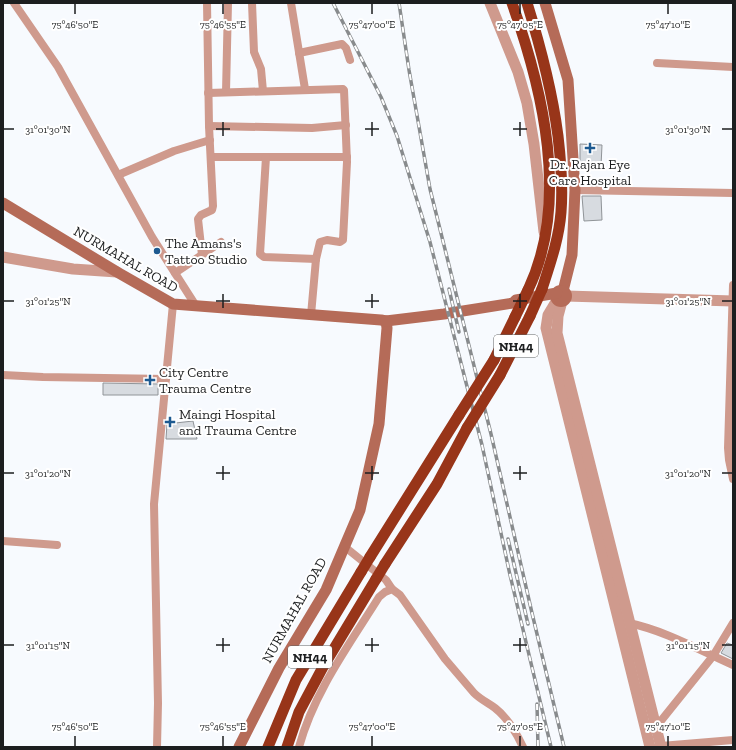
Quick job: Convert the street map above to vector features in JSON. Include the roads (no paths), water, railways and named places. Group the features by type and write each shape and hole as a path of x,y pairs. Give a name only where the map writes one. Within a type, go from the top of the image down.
{"highway":[{"name":"NH44","path":"268,747 296,680 370,557 494,360 532,280 544,240 550,194 547,137 526,44 512,3"},
{"name":"NH44","path":"286,747 299,712 323,667 385,564 437,484 467,428 500,375 542,289 556,247 561,213 562,171 554,104 542,50 527,3"}],"main road":[{"path":"386,321 444,314 513,303 516,306 560,297 572,255 575,190 568,80 545,3"},
{"name":"NURMAHAL ROAD","path":"3,203 173,304 386,321 388,328 380,424 360,510 326,590 279,668 238,747"}],"street":[{"path":"14,3 58,66 152,237 196,306"},
{"path":"202,255 198,220 201,215 210,212 212,208 207,3"},
{"path":"226,92 228,3"},
{"path":"252,3 254,52 261,69 263,91"},
{"path":"291,3 305,89"},
{"path":"490,3 518,72 527,103 534,144 544,240"},
{"path":"299,52 342,44 346,48 350,60"},
{"path":"657,63 733,67"},
{"path":"208,93 344,89 347,157 342,241 326,240 320,242 316,259 311,315"},
{"path":"209,126 312,128 346,125"},
{"path":"118,175 174,151 210,140"},
{"path":"211,157 347,157"},
{"path":"266,157 260,254 264,257 316,259"},
{"path":"575,190 733,193"},
{"path":"175,273 221,242"},
{"path":"3,257 73,269 117,272"},
{"path":"733,285 728,448 733,479"},
{"path":"560,297 733,301"},
{"path":"560,297 557,333 656,727 657,747"},
{"path":"560,297 548,315 546,328 657,747"},
{"path":"157,747 158,704 154,504 173,304"},
{"path":"3,375 166,379"},
{"path":"3,532 4,541 57,545"},
{"path":"345,547 386,580 392,589 400,595 445,659 474,693 496,709 514,728 523,747"},
{"path":"299,747 312,710 330,675 379,597 392,589"},
{"path":"629,623 672,637 733,665"},
{"path":"656,727 713,656 733,624"},
{"path":"657,747 733,740"}],"railway":[{"path":"333,3 381,97 397,136 430,242 482,445 510,575 551,747"},
{"path":"399,3 430,189 491,434 564,747"},
{"path":"449,289 459,332"},
{"path":"508,539 528,624"},
{"path":"537,704 538,747"}],"place":[{"name":"Dr. Rajan Eye Care Hospital","path":"590,148"},
{"name":"The Amans's Tattoo Studio","path":"157,251"},
{"name":"City Centre Trauma Centre","path":"150,380"},
{"name":"Maingi Hospital and Trauma Centre","path":"170,422"}]}
